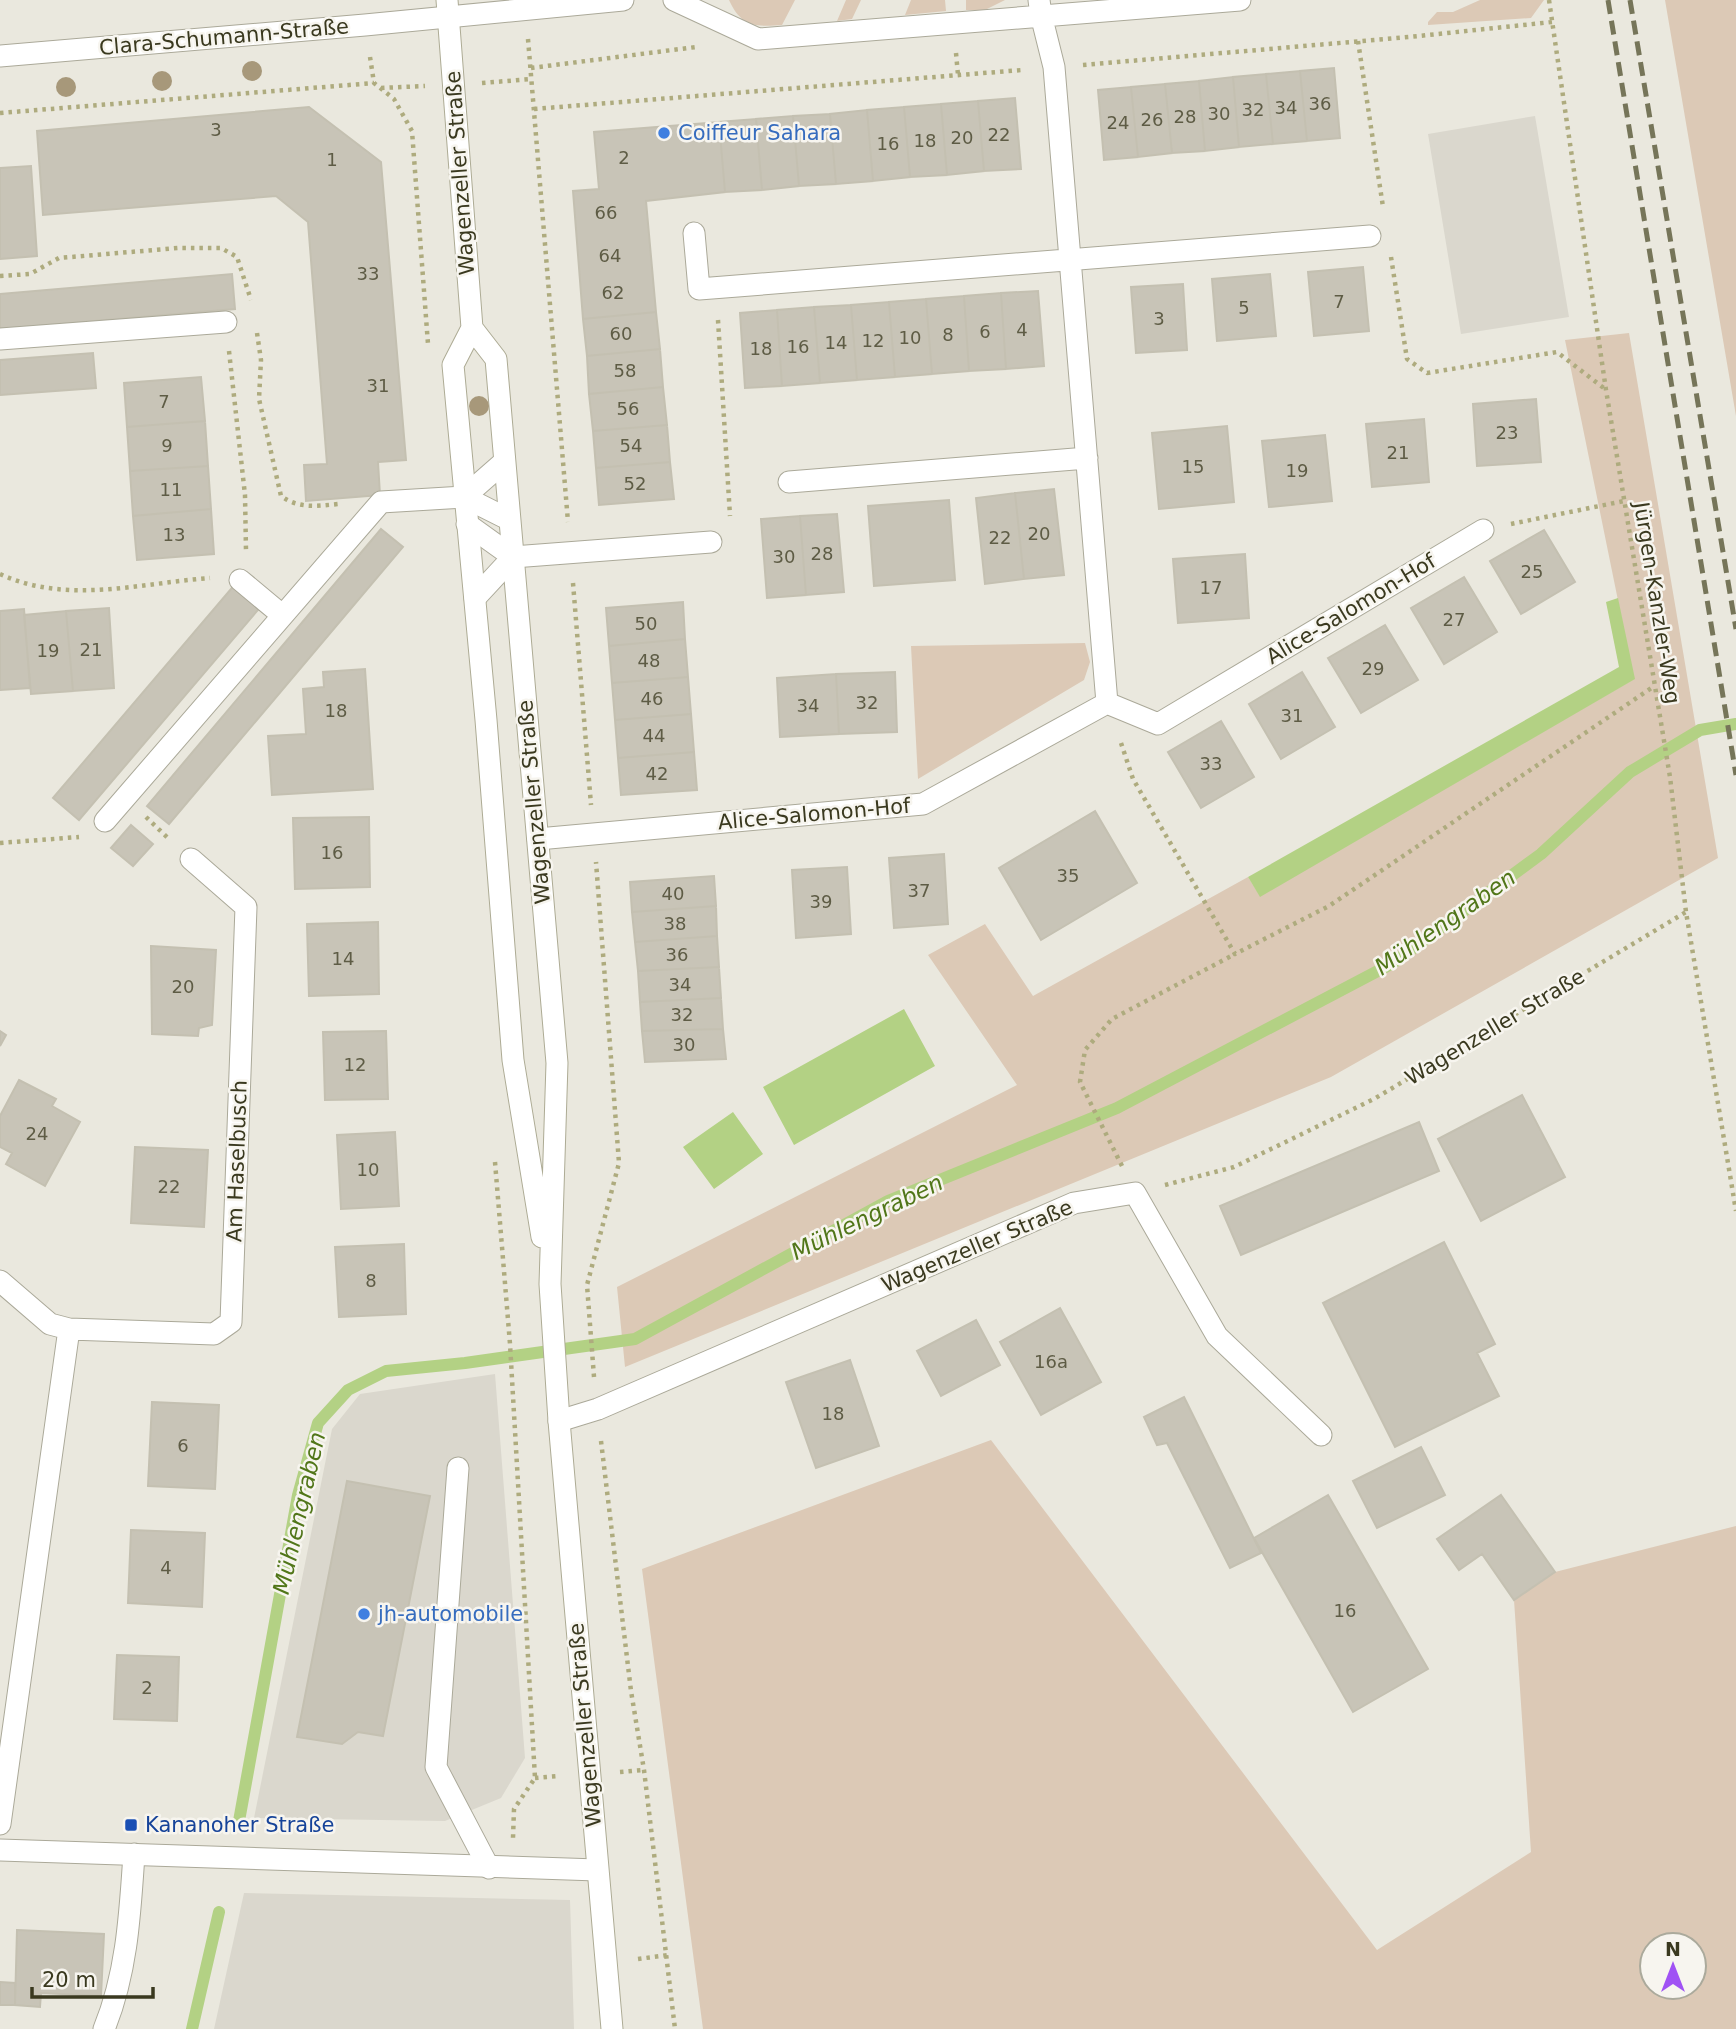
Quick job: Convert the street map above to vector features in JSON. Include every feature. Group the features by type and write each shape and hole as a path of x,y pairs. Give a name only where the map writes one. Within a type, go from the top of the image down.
{"street":[{"name":"Clara-Schumann-Straße","path":"0,56 447,9 526,8 624,0"},
{"path":"674,0 758,39 1040,8 1240,0"},
{"path":"1040,8 1055,67 1107,703"},
{"name":"Wagenzeller Straße","path":"447,9 472,328 453,365 513,1060 550,1284"},
{"path":"694,233 699,289 1370,236"},
{"path":"0,339 226,322"},
{"name":"Wagenzeller Straße","path":"472,328 496,359 538,839 556,1063 550,1284 554,1363 612,2029"},
{"path":"789,482 1087,458"},
{"path":"464,497 504,462"},
{"path":"106,821 381,502 464,497 508,519"},
{"path":"467,524 513,557 711,542"},
{"name":"Alice-Salomon-Hof","path":"538,839 923,804 1107,703 1158,724 1483,530"},
{"path":"475,598 513,557"},
{"path":"240,580 282,615"},
{"name":"Am Haselbusch","path":"0,1281 50,1324 69,1329 214,1334 231,1322 247,907 191,859"},
{"path":"1135,1193 1217,1336 1321,1436"},
{"name":"Wagenzeller Straße","path":"559,1421 598,1409 1074,1203 1135,1193"},
{"path":"0,1825 69,1329"},
{"path":"458,1468 436,1768 489,1868"},
{"path":"0,1850 597,1871"},
{"path":"104,2029 116,2000 128,1934 134,1854"}],"path":[{"name":"Jürgen-Kanzler-Weg","path":"1549,0 1606,390 1670,777 1686,912 1736,1211"},
{"path":"526,8 619,1163 587,1285 598,1409 631,1691 644,1770 675,2029"},
{"path":"1357,41 1385,220"},
{"path":"531,68 705,46"},
{"path":"0,113 374,83"},
{"path":"1389,247 1407,359 1427,373 1557,352 1606,390"},
{"path":"711,542 731,515 716,287"},
{"path":"226,322 244,485 247,555"},
{"path":"1483,530 1624,501"},
{"path":"0,574 22,584 79,592 214,578"},
{"path":"1110,1139 1080,1082 1084,1050 1112,1019 1329,906 1654,687"},
{"path":"1107,703 1133,779 1236,954"},
{"path":"125,798 191,859"},
{"path":"0,843 78,838 106,821"},
{"name":"Wagenzeller Straße","path":"1135,1193 1234,1167 1374,1099 1686,912"},
{"path":"510,1344 535,1778 514,1809 511,1868"}],"shaded area":[{"path":"729,0 795,0 782,25 764,26 744,20"},
{"path":"846,0 861,0 852,19 837,21"},
{"path":"911,0 945,0 946,11 905,15"},
{"path":"966,0 1005,0 985,10 966,10"},
{"path":"1480,0 1544,0 1531,18 1428,25 1437,12 1453,12"},
{"path":"1665,0 1736,0 1736,416"},
{"path":"1535,116 1569,317 1461,334 1428,134"},
{"path":"1629,333 1718,858 1331,1077 625,1367 617,1287 1017,1085 928,955 985,924 1033,996 1248,877 1260,896 1634,679 1565,340"},
{"path":"1618,598 1635,679 1260,897 1248,877 1619,667 1606,602"},
{"path":"1085,643 1090,662 1084,680 918,779 911,646"},
{"path":"904,1009 935,1066 794,1145 763,1087"},
{"path":"733,1112 763,1154 714,1189 683,1147"},
{"path":"495,1374 525,1758 501,1798 445,1821 254,1818 332,1429 360,1394"},
{"path":"991,1440 1377,1950 1531,1852 1514,1600 1555,1572 1736,1526 1736,2029 703,2029 642,1569"},
{"path":"244,1893 570,1900 574,2029 214,2029"}],"building":[{"path":"1334,68 1340,138 1307,141 1300,71"},
{"path":"1300,71 1307,141 1273,144 1266,74"},
{"path":"1266,74 1273,144 1239,147 1233,77"},
{"path":"1233,77 1239,147 1205,151 1199,81"},
{"path":"1199,81 1205,151 1172,153 1165,84"},
{"path":"1165,84 1172,153 1138,157 1131,87"},
{"path":"1131,87 1138,157 1104,160 1098,90"},
{"path":"1015,98 1021,169 984,171 978,101"},
{"path":"978,101 984,171 947,175 941,104"},
{"path":"941,104 947,175 910,177 904,107"},
{"path":"309,107 381,162 406,460 378,462 380,495 306,501 304,465 327,464 308,222 276,196 43,215 37,131"},
{"path":"904,107 910,177 873,181 867,110"},
{"path":"867,110 873,181 836,184 830,114"},
{"path":"830,114 836,184 799,186 793,116"},
{"path":"793,116 799,186 762,190 756,119"},
{"path":"756,119 762,190 725,192 719,122"},
{"path":"719,122 725,192 646,201 656,312 583,319 573,191 599,189 594,132"},
{"path":"31,166 37,256 0,259 0,168"},
{"path":"1363,267 1369,331 1314,336 1308,272"},
{"path":"232,274 235,309 0,329 0,294"},
{"path":"1270,274 1276,336 1217,341 1212,279"},
{"path":"1183,284 1187,350 1136,353 1131,287"},
{"path":"1038,291 1044,366 1006,369 1001,293"},
{"path":"1001,293 1006,369 969,371 964,296"},
{"path":"964,296 969,371 932,374 926,299"},
{"path":"926,299 932,374 895,377 889,302"},
{"path":"889,302 895,377 857,380 851,305"},
{"path":"851,305 857,380 820,383 814,307"},
{"path":"814,307 820,383 782,386 777,310"},
{"path":"777,310 782,386 745,388 740,313"},
{"path":"656,312 660,349 587,356 583,319"},
{"path":"660,349 663,387 589,394 587,356"},
{"path":"93,353 96,388 0,395 0,360"},
{"path":"201,377 205,421 127,427 124,383"},
{"path":"663,387 667,425 593,431 589,394"},
{"path":"1536,399 1541,462 1477,466 1473,404"},
{"path":"1424,419 1429,482 1372,487 1366,424"},
{"path":"205,421 208,466 130,471 127,427"},
{"path":"667,425 670,462 596,468 593,431"},
{"path":"1227,426 1234,502 1159,509 1152,433"},
{"path":"1325,435 1332,501 1269,507 1262,441"},
{"path":"670,462 674,499 599,505 596,468"},
{"path":"208,466 211,509 133,516 130,471"},
{"path":"1054,489 1064,575 1024,579 1015,493"},
{"path":"1015,493 1024,579 985,584 976,498"},
{"path":"949,500 955,580 874,586 868,506"},
{"path":"211,509 214,554 137,560 133,516"},
{"path":"837,514 844,592 806,595 800,516"},
{"path":"800,516 806,595 767,598 761,519"},
{"path":"381,529 403,547 169,824 147,806"},
{"path":"1544,530 1575,582 1521,614 1490,561"},
{"path":"1245,554 1249,618 1178,623 1173,559"},
{"path":"1464,577 1497,632 1444,664 1411,608"},
{"path":"237,582 263,604 79,820 53,798"},
{"path":"683,602 685,639 609,646 606,608"},
{"path":"109,608 114,688 73,691 66,611"},
{"path":"24,609 30,688 0,690 0,611"},
{"path":"66,611 73,691 31,694 24,615"},
{"path":"1385,625 1418,680 1361,713 1328,658"},
{"path":"685,639 688,677 612,683 609,646"},
{"path":"365,669 373,789 272,795 268,736 306,734 303,689 324,687 323,672"},
{"path":"895,672 897,732 839,734 836,674"},
{"path":"1302,672 1335,727 1281,759 1249,704"},
{"path":"836,674 839,734 780,737 777,678"},
{"path":"688,677 691,714 615,720 612,683"},
{"path":"691,714 694,752 618,758 615,720"},
{"path":"1221,721 1254,777 1201,808 1168,752"},
{"path":"694,752 697,790 621,795 618,758"},
{"path":"1095,811 1137,883 1041,940 999,868"},
{"path":"369,817 370,887 295,889 293,818"},
{"path":"131,825 153,844 133,866 111,848"},
{"path":"944,854 948,924 894,928 889,858"},
{"path":"847,867 851,934 796,938 792,870"},
{"path":"714,876 716,906 632,912 630,882"},
{"path":"716,906 717,936 635,942 632,912"},
{"path":"378,922 379,994 309,996 307,924"},
{"path":"717,936 719,967 638,971 635,942"},
{"path":"151,946 216,950 212,1025 199,1028 198,1036 152,1034"},
{"path":"719,967 721,998 640,1002 638,971"},
{"path":"721,998 723,1029 642,1031 640,1002"},
{"path":"723,1029 726,1059 645,1062 642,1031"},
{"path":"0,1031 6,1035 0,1046"},
{"path":"386,1031 388,1099 325,1100 323,1032"},
{"path":"19,1080 56,1099 52,1106 80,1122 45,1186 6,1164 12,1153 0,1147 0,1116"},
{"path":"1522,1095 1565,1177 1481,1221 1438,1139"},
{"path":"1419,1122 1439,1171 1241,1255 1220,1206"},
{"path":"395,1132 399,1206 341,1209 337,1135"},
{"path":"135,1147 208,1150 204,1227 131,1223"},
{"path":"1444,1242 1495,1344 1477,1353 1499,1396 1395,1447 1323,1303"},
{"path":"404,1244 406,1314 339,1317 335,1247"},
{"path":"1060,1308 1101,1382 1041,1415 1000,1342"},
{"path":"976,1320 1000,1365 941,1396 917,1351"},
{"path":"850,1360 879,1446 816,1468 786,1382"},
{"path":"1184,1397 1261,1553 1230,1568 1167,1443 1157,1445 1144,1417"},
{"path":"152,1402 219,1405 215,1489 148,1486"},
{"path":"1421,1447 1445,1495 1377,1528 1353,1481"},
{"name":"jh-automobile","path":"347,1481 430,1496 383,1736 358,1732 342,1744 297,1737"},
{"path":"1328,1495 1428,1669 1353,1712 1254,1538"},
{"path":"1501,1495 1555,1572 1514,1600 1482,1554 1459,1570 1437,1539"},
{"path":"131,1530 205,1533 202,1607 128,1603"},
{"path":"117,1655 179,1657 177,1721 114,1719"},
{"path":"17,1930 104,1934 101,1996 41,1993 40,2007 15,2005"},
{"path":"0,1982 15,1983 15,2005 0,2005"}],"waterway":[{"name":"Mühlengraben","path":"239,1821 298,1495 318,1423 348,1390 386,1371 465,1363 635,1339 888,1201 1117,1108 1393,963 1541,854 1630,772 1700,730 1736,724"},
{"name":"Mühlengraben","path":"192,2029 219,1912"}],"railway":[{"path":"1608,0 1736,775"},
{"path":"1630,0 1736,629"}],"place":[{"name":"Coiffeur Sahara","path":"664,133"},
{"name":"jh-automobile","path":"364,1614"},
{"name":"Kananoher Straße","path":"131,1825"}]}
